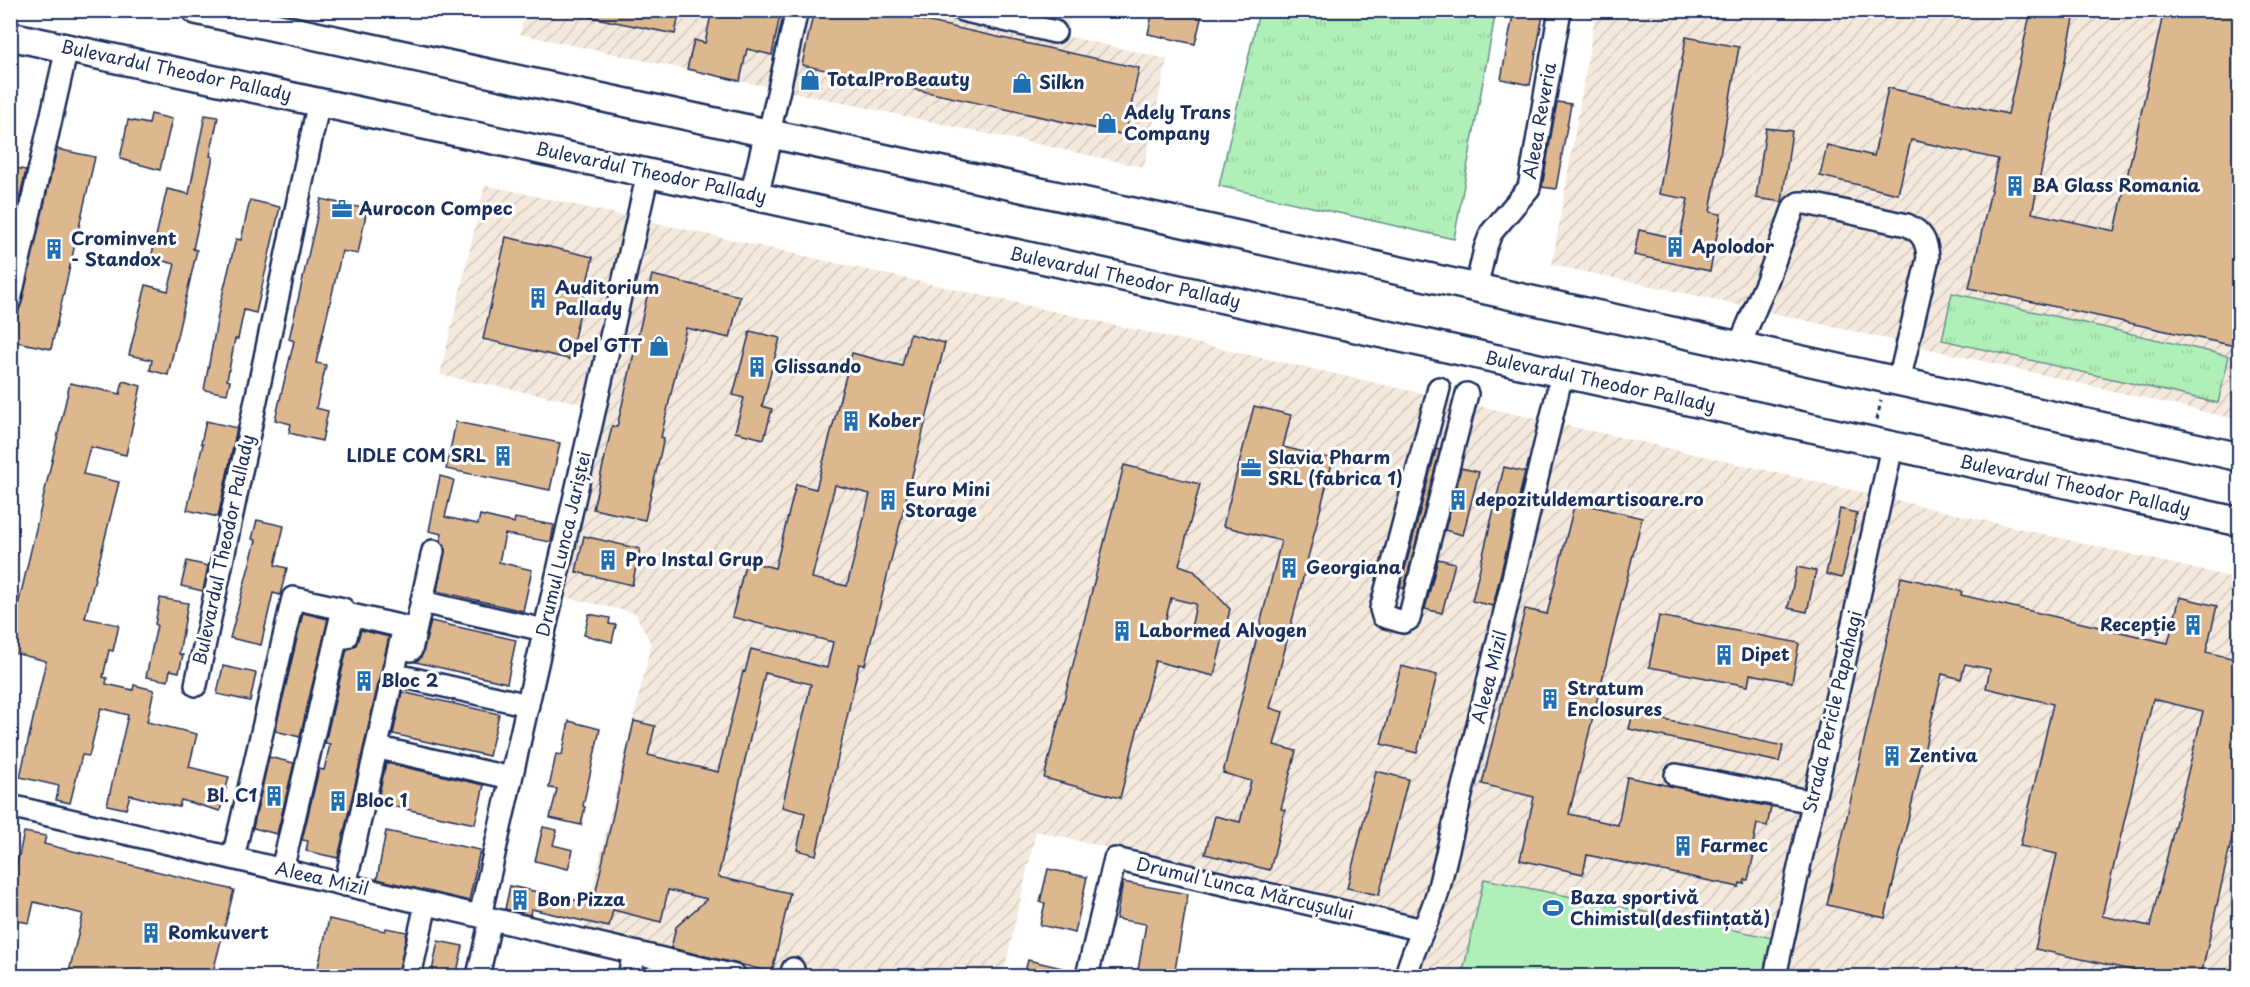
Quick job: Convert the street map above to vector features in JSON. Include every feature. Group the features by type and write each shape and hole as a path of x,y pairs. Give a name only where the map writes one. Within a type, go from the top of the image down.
{"main road":[{"path":"196,10 279,19 769,133 2240,457"},
{"name":"Bulevardul Theodor Pallady","path":"10,36 319,101 2240,522"},
{"path":"754,196 769,133"}],"street":[{"path":"769,133 796,10"},
{"name":"Aleea Reveria","path":"1476,289 1491,233 1529,188 1560,10"},
{"path":"965,11 1055,32"},
{"path":"11,292 67,48"},
{"name":"Bulevardul Theodor Pallady","path":"196,685 319,101"},
{"name":"Drumul Lunca Jariștei","path":"478,976 511,778 648,173"},
{"path":"1739,346 1767,281 1794,207 1799,203 1817,205 1907,225 1917,229 1927,246 1928,258 1893,380"},
{"name":"Aleea Mizil","path":"1406,976 1414,948 1432,910 1438,891 1562,374"},
{"path":"1438,388 1381,609 1383,616 1403,622 1409,619 1467,394"},
{"name":"Strada Pericle Papahagi","path":"1775,976 1813,802 1882,445"},
{"path":"374,811 433,551"},
{"path":"232,858 293,598 343,609 287,871"},
{"path":"422,602 544,630"},
{"path":"287,871 351,615 404,627 345,885"},
{"path":"405,676 528,705"},
{"path":"388,750 511,778"},
{"path":"1676,775 1813,802"},
{"name":"Aleea Mizil","path":"10,806 735,976"},
{"name":"Drumul Lunca Mărcușului","path":"1087,976 1115,859 1423,930"},
{"path":"410,976 426,904"},
{"path":"629,976 634,953"}],"path":[{"path":"386,16 387,10"},
{"path":"1882,445 1893,380"}],"shaded area":[{"path":"525,10 1072,10 1066,36 1167,59 1144,167 520,34"},
{"path":"1596,11 2239,11 2239,420 1708,298 1552,265"},
{"path":"485,185 1677,450 2239,579 2239,976 1418,976 1441,925 1036,831 1003,976 853,976 806,970 782,975 583,929 651,644 635,613 543,592 585,404 440,375"}],"green space":[{"path":"1259,11 1496,11 1454,239 1219,186"},
{"path":"1952,293 2229,356 2218,403 1942,340"},
{"name":"Baza sportivă Chimistul(desființată)","path":"1484,879 1773,938 1765,976 1462,976"}],"building":[{"path":"591,10 680,10 675,34 590,17"},
{"path":"712,10 781,10 772,55 747,49 740,81 687,69 694,40 705,43"},
{"path":"814,10 875,10 1139,68 1125,135 802,65"},
{"path":"1153,10 1203,10 1195,44 1148,34"},
{"path":"1514,10 1544,10 1530,85 1501,79"},
{"path":"2031,10 2076,10 2032,213 2115,231 2164,10 2240,10 2240,324 2235,346 1969,288 1998,159 1911,140 1898,194 1820,176 1827,145 1874,156 1888,88 2008,114"},
{"path":"1686,37 1739,47 1710,212 1721,214 1710,271 1634,255 1639,230 1680,239 1688,199 1659,194"},
{"path":"1557,102 1571,104 1556,189 1542,187"},
{"path":"151,114 172,119 160,170 120,159 128,120 149,124"},
{"path":"205,115 218,117 210,156 213,157 193,249 197,250 168,375 150,370 152,360 129,355 146,285 168,291 175,264 151,258 167,189 189,194"},
{"path":"1766,128 1792,131 1782,202 1756,198"},
{"name":"Crominvent - Standox","path":"57,149 95,157 51,349 12,341"},
{"path":"10,167 26,170 10,240"},
{"path":"321,199 367,209 358,254 342,251 316,363 326,365 316,408 328,411 322,441 289,433 291,424 275,420 294,341 289,339"},
{"path":"250,200 280,207 256,313 244,310 238,339 235,339 227,380 230,381 227,394 204,390 220,305 236,239 241,240"},
{"name":"Auditorium Pallady","path":"506,237 593,257 569,359 483,339"},
{"path":"652,275 740,296 730,338 686,328 645,520 593,509 612,426 617,427"},
{"name":"Glissando","path":"750,331 780,338 762,406 772,409 764,439 735,432 744,398 733,395"},
{"path":"910,334 945,343 865,665 859,664 816,855 797,850 805,813 782,807 811,684 765,673 718,877 790,893 772,972 671,948 676,927 707,899 668,890 661,922 613,910 609,927 531,909 530,915 505,909 510,886 593,904 634,721 655,726 648,755 718,772 743,671 745,672 751,649 827,668 833,642 732,617 746,561 775,568 796,484 816,489 852,353 902,366","holes":["835,485 870,494 847,586 812,578"]},
{"path":"123,381 141,386 126,455 90,447 83,474 119,482 85,618 119,625 113,651 109,650 103,677 107,678 106,684 133,690 134,685 154,690 147,722 197,734 189,767 229,777 220,811 181,800 179,807 130,795 126,809 107,805 128,715 101,708 89,756 82,755 70,803 56,800 59,786 20,777 46,661 10,652 10,640 70,383 120,394"},
{"path":"1254,406 1291,415 1283,447 1333,459 1270,708 1283,712 1274,745 1296,751 1281,809 1285,810 1270,870 1205,854 1215,816 1240,822 1251,781 1223,773 1281,541 1223,526"},
{"path":"206,421 237,428 218,517 187,510 203,444 201,443"},
{"name":"LIDLE COM SRL","path":"456,422 560,443 550,490 446,469"},
{"path":"1436,449 1440,450 1404,588 1400,588"},
{"name":"Labormed Alvogen","path":"1124,465 1200,484 1179,565 1193,570 1230,609 1214,676 1155,661 1120,798 1044,778","holes":["1171,598 1196,604 1190,633 1164,626"]},
{"path":"1504,467 1525,472 1493,606 1472,601"},
{"name":"depozituldemartisoare.ro","path":"1461,468 1479,472 1463,535 1445,530"},
{"path":"440,476 454,480 445,517 478,524 480,515 514,523 515,518 554,525 551,542 505,534 499,562 532,570 523,611 437,591 445,548 440,541 442,534 429,531"},
{"path":"1575,502 1642,518 1569,814 1618,825 1627,777 1771,807 1767,826 1757,824 1752,849 1755,850 1748,880 1745,880 1744,884 1740,883 1739,887 1587,855 1583,874 1520,860 1534,797 1482,784 1525,609 1547,614"},
{"path":"1840,509 1857,513 1842,578 1826,574"},
{"path":"257,520 284,526 275,565 287,568 280,595 273,593 261,645 230,638 256,540 252,539"},
{"name":"Pro Instal Grup","path":"584,536 640,549 632,585 576,572"},
{"path":"1438,559 1455,563 1442,613 1425,609"},
{"path":"187,561 208,566 203,591 181,586"},
{"path":"1797,567 1816,571 1807,612 1788,608"},
{"name":"Zentiva","path":"1901,577 1962,591 1961,595 2168,643 2180,597 2217,606 2206,652 2240,660 2240,802 2201,976 2159,976 2035,949 2057,854 2020,846 2053,704 1986,688 1990,669 1965,664 1961,679 1942,674 1885,918 1827,905","holes":["2153,699 2203,711 2150,926 2102,916"]},
{"path":"160,598 188,603 179,654 183,655 179,672 170,670 168,681 146,677"},
{"path":"303,613 328,619 300,737 275,731"},
{"path":"589,614 610,618 609,624 616,625 612,642 584,635"},
{"name":"Dipet","path":"1659,616 1799,643 1792,682 1750,674 1748,686 1649,667"},
{"path":"431,621 516,640 507,683 415,662 423,653"},
{"path":"361,630 389,637 338,858 306,851 308,841 302,840 319,769 324,770 330,744 325,743 347,649 356,645"},
{"path":"223,666 256,673 250,701 217,694"},
{"path":"1401,666 1437,675 1417,753 1381,744"},
{"path":"402,692 499,714 489,756 393,734"},
{"path":"1633,713 1783,746 1779,762 1629,729"},
{"path":"569,721 600,729 581,825 550,818 557,789 549,788 556,754 562,755"},
{"name":"Bl. C1","path":"269,757 294,763 277,834 253,828"},
{"path":"386,763 484,785 475,824 377,803"},
{"path":"1376,771 1408,779 1379,895 1347,888"},
{"path":"543,827 557,830 553,845 573,850 568,869 535,861"},
{"path":"386,831 480,850 469,901 377,879"},
{"name":"Romkuvert","path":"24,832 46,836 44,844 234,890 212,976 68,976 83,914 34,902 29,923 10,919 10,883 13,883"},
{"path":"1048,869 1087,877 1075,933 1040,925 1045,903 1040,902"},
{"path":"1123,882 1188,894 1174,976 1138,970 1146,924 1116,919"},
{"path":"329,919 385,931 386,928 407,932 398,976 316,976"},
{"path":"438,941 463,946 456,976 431,976"},
{"path":"1028,960 1075,971 1074,976 1024,976"}],"place":[{"name":"TotalProBeauty","path":"810,80"},
{"name":"Silkn","path":"1022,83"},
{"name":"Adely Trans Company","path":"1107,123"},
{"name":"BA Glass Romania","path":"2015,186"},
{"name":"Aurocon Compec","path":"342,209"},
{"name":"Apolodor","path":"1675,247"},
{"name":"Crominvent - Standox","path":"54,249"},
{"name":"Auditorium Pallady","path":"538,298"},
{"name":"Opel GTT","path":"659,346"},
{"name":"Glissando","path":"757,367"},
{"name":"Kober","path":"851,421"},
{"name":"LIDLE COM SRL","path":"503,456"},
{"name":"Slavia Pharm SRL (fabrica 1)","path":"1251,468"},
{"name":"Euro Mini Storage","path":"888,500"},
{"name":"depozituldemartisoare.ro","path":"1458,500"},
{"name":"Pro Instal Grup","path":"608,560"},
{"name":"Georgiana","path":"1289,568"},
{"name":"Recepţie","path":"2193,625"},
{"name":"Labormed Alvogen","path":"1122,631"},
{"name":"Dipet","path":"1724,655"},
{"name":"Bloc 2","path":"364,681"},
{"name":"Stratum Enclosures","path":"1550,699"},
{"name":"Zentiva","path":"1892,756"},
{"name":"Bl. C1","path":"274,796"},
{"name":"Bloc 1","path":"338,801"},
{"name":"Farmec","path":"1683,846"},
{"name":"Bon Pizza","path":"520,900"},
{"name":"Baza sportivă Chimistul(desființată)","path":"1553,908"},
{"name":"Romkuvert","path":"151,933"}]}
